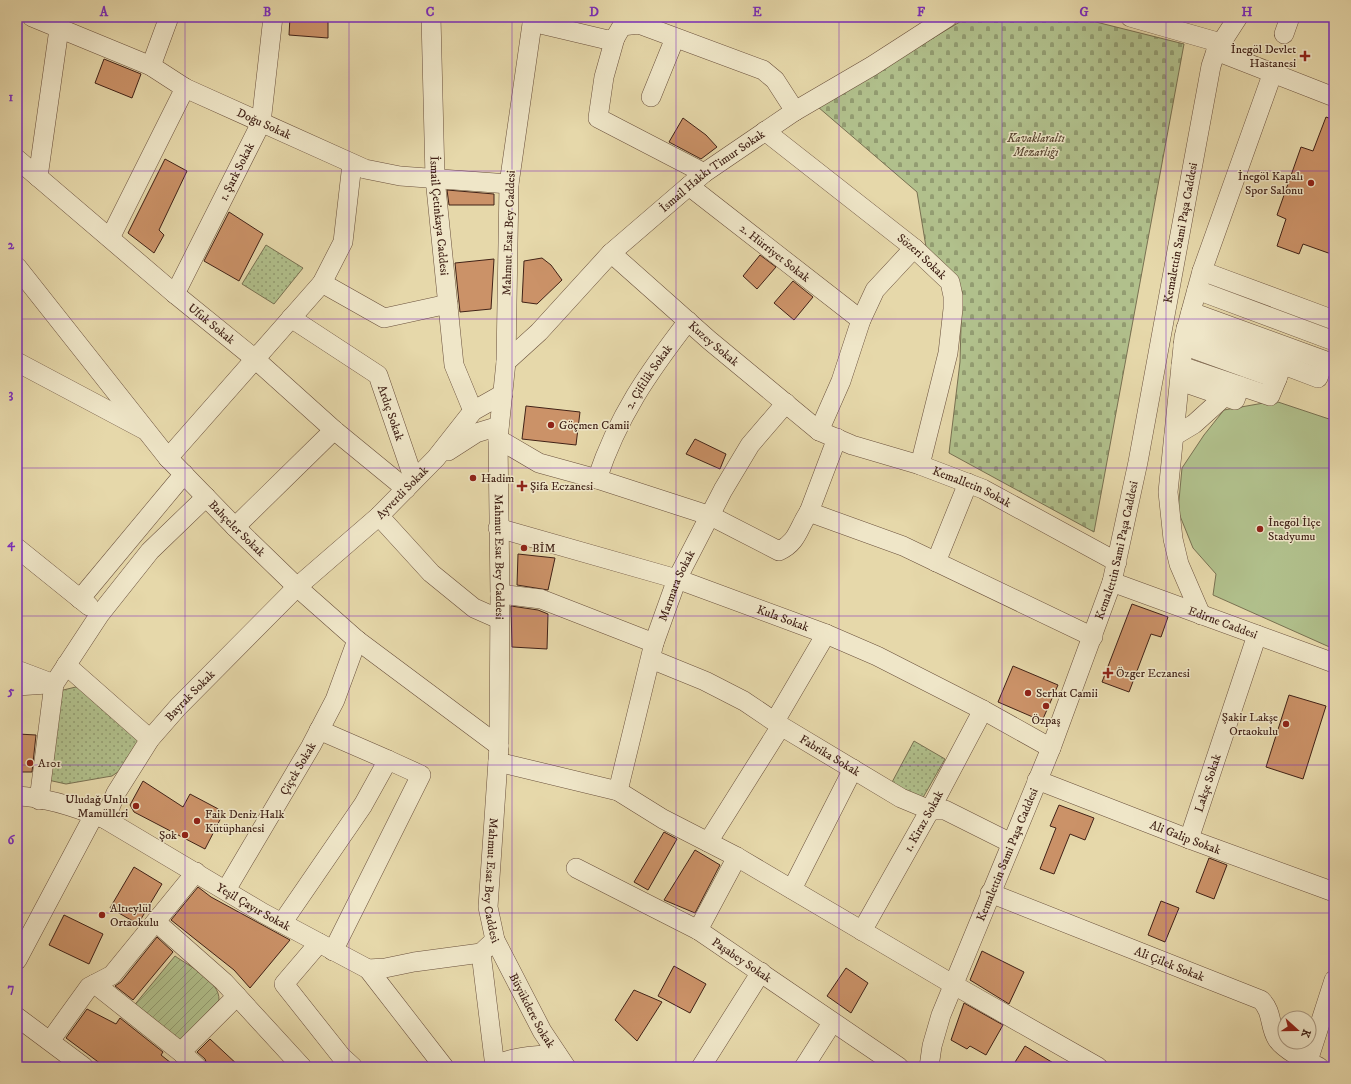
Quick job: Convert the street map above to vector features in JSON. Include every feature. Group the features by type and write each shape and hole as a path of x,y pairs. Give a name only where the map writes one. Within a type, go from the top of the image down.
{"street":[{"name":"Doğu Sokak","path":"32,17 151,66 185,88 365,169 400,176 509,184"},
{"path":"151,66 169,17"},
{"name":"1. Şark Sokak","path":"175,294 261,123 273,17"},
{"name":"İsmail Çetinkaya Caddesi","path":"431,17 435,178 454,365 473,411"},
{"path":"1130,17 1218,47 1334,97"},
{"name":"Kemalettin Sami Paşa Caddesi","path":"930,1067 932,1046 941,1015 1051,748 1112,582 1138,462 1206,89 1218,47 1238,17"},
{"name":"İsmail Hakkı Timur Sokak","path":"506,362 539,332 611,253 704,173 795,111 872,66 940,18"},
{"path":"533,19 608,40 615,38"},
{"name":"Mahmut Esat Bey Caddesi","path":"492,948 488,906 499,754 500,594 498,433 506,362 509,184 533,19"},
{"path":"704,173 598,118 604,77 615,38 622,26 639,24 763,70 775,80 795,111"},
{"path":"38,177 58,29"},
{"path":"651,97 675,38"},
{"path":"1201,615 1179,564 1173,539 1168,492 1180,373 1187,328 1202,270 1273,72"},
{"path":"110,238 185,88"},
{"name":"Sözeri Sokak","path":"765,131 914,248 950,282 953,296 948,353 920,465"},
{"name":"Ufuk Sokak","path":"17,159 175,294 255,359 334,430 410,484"},
{"path":"168,458 322,283 343,242 352,164"},
{"name":"2. Hürriyet Sokak","path":"689,186 861,320"},
{"path":"819,431 841,381 861,320 875,290 914,248"},
{"name":"Kuzey Sokak","path":"611,253 688,321 819,431"},
{"name":"Bahçeler Sokak","path":"17,267 168,458 235,527 297,588 357,640 499,754"},
{"path":"1202,270 1334,320"},
{"path":"322,283 384,318 448,304"},
{"path":"1196,290 1334,341"},
{"name":"Ardıç Sokak","path":"291,318 378,375 410,484"},
{"name":"2. Çiftlik Sokak","path":"597,479 607,448 629,405 644,379 688,321"},
{"path":"1187,328 1329,362 1318,378 1279,372 1187,328"},
{"path":"17,362 148,432"},
{"path":"1180,373 1232,391 1270,396 1279,372"},
{"path":"1174,436 1194,424 1232,391"},
{"name":"Ayverdi Sokak","path":"297,588 379,516 436,458 473,411 503,394"},
{"name":"Marmara Sokak","path":"618,791 653,651 677,579 711,516 723,490 750,445 786,403"},
{"path":"235,527 334,430"},
{"name":"Kemalletin Sokak","path":"819,431 852,445 920,465 983,489 1117,562"},
{"path":"436,458 476,433 498,433 539,463 597,479 711,516 779,550 789,547 795,540 809,512 837,438"},
{"path":"80,599 184,474"},
{"path":"936,562 968,483"},
{"path":"39,800 54,684 100,614 150,552 206,497"},
{"path":"809,512 871,533 903,546 1093,637"},
{"path":"379,516 431,573 474,608 499,619"},
{"name":"Kula Sokak","path":"498,528 677,579 826,634 877,656 983,710 1051,748"},
{"path":"17,548 100,614"},
{"name":"Edirne Caddesi","path":"1112,582 1334,663"},
{"name":"Bayrak Sokak","path":"17,960 100,817 150,739 178,707 297,588"},
{"name":"Fabrika Sokak","path":"500,594 541,599 653,651 744,702 901,798 930,810 944,810 1011,843"},
{"path":"708,842 778,724 826,634"},
{"name":"Lakşe Sokak","path":"1189,839 1257,635"},
{"name":"Çiçek Sokak","path":"226,890 335,700 357,640"},
{"path":"66,665 150,739"},
{"path":"17,670 54,684"},
{"path":"17,686 54,684"},
{"name":"1. Kiraz Sokak","path":"862,931 930,810 983,710"},
{"path":"319,730 421,775 326,947 284,984 341,1056 353,1067"},
{"path":"499,754 618,791 663,819 708,842 792,889 954,985 1098,1067"},
{"path":"282,923 359,811 388,760"},
{"path":"792,889 853,769"},
{"name":"Ali Galip Sokak","path":"1037,780 1189,839 1334,892"},
{"name":"Yeşil Çayır Sokak","path":"17,796 61,804 88,811 282,923 368,969"},
{"path":"698,930 737,858"},
{"name":"Paşabey Sokak","path":"576,868 698,930 761,972 832,1023 899,1067"},
{"path":"50,1041 89,987 112,975 196,872"},
{"name":"Ali Çilek Sokak","path":"990,893 1261,1000 1268,1006 1278,1040 1292,1052 1313,1064"},
{"path":"156,922 224,982 302,1067"},
{"path":"368,969 385,968 492,948 495,1067"},
{"name":"Büyükdere Sokak","path":"492,948 561,1060"},
{"path":"368,969 444,1067"},
{"path":"701,1067 761,972"},
{"path":"1313,1064 1334,980"},
{"path":"95,984 182,1053 197,1067"},
{"path":"182,1053 187,1046 237,996"},
{"path":"17,1017 84,1067"},
{"path":"804,1067 832,1023"},
{"path":"495,1067 499,1063 521,1058 561,1060"}],"green space":[{"name":"Kavaklaraltı Mezarlığı","path":"968,17 1076,17 1184,44 1094,532 949,453 960,362 962,291 926,247 917,192 818,107"},
{"path":"266,245 303,268 274,304 242,284"},
{"name":"İnegöl İlçe Stadyumu","path":"1275,401 1329,419 1334,401 1334,649 1213,595 1216,574 1193,548 1178,511 1182,468 1204,435 1224,410"},
{"path":"80,686 138,741 128,765 112,776 66,784 48,780 59,691"},
{"path":"914,741 945,759 921,801 890,786"},
{"path":"175,956 209,980 218,993 219,1000 178,1044 132,1008"}],"building":[{"path":"290,17 328,17 328,38 289,35"},
{"path":"104,59 141,74 132,98 95,83"},
{"name":"İnegöl Kapalı Spor Salonu","path":"1326,117 1334,120 1334,255 1303,244 1299,254 1277,246 1286,219 1277,215 1301,147 1313,151"},
{"path":"683,118 706,135 717,147 701,159 669,142"},
{"path":"165,159 187,171 159,230 164,235 154,253 128,233"},
{"path":"447,190 494,194 494,205 449,205"},
{"path":"229,212 263,234 239,281 204,261"},
{"path":"760,255 776,267 757,289 743,276"},
{"path":"542,258 551,265 562,280 537,304 522,302 524,261"},
{"path":"494,259 491,309 460,312 455,263"},
{"path":"793,281 813,297 794,320 774,303"},
{"name":"Göçmen Camii","path":"526,406 580,412 576,445 522,439"},
{"path":"695,439 726,454 720,469 686,454"},
{"path":"518,554 555,558 548,590 517,585"},
{"path":"1132,604 1168,617 1161,637 1151,634 1129,692 1102,682"},
{"path":"511,606 538,610 548,614 547,649 512,647"},
{"name":"Serhat Camii","path":"1013,666 1058,685 1042,721 998,702"},
{"path":"1289,695 1326,706 1303,779 1266,767"},
{"path":"18,734 36,735 32,772 17,772"},
{"path":"143,781 183,807 190,794 224,812 205,849 134,812 130,805"},
{"path":"1059,805 1094,818 1085,840 1070,834 1054,874 1040,869 1056,828 1050,826"},
{"path":"664,832 677,839 648,890 634,882"},
{"path":"695,850 720,865 695,913 664,900"},
{"path":"1209,858 1227,865 1214,899 1196,892"},
{"path":"134,867 162,884 138,924 110,908"},
{"path":"198,887 211,897 290,940 250,988 234,970 171,920"},
{"path":"1161,901 1179,908 1165,942 1148,935"},
{"path":"64,915 103,934 89,964 49,945"},
{"path":"157,937 173,952 133,1000 115,986 121,982"},
{"path":"982,951 1024,972 1009,1004 970,980"},
{"path":"674,966 706,984 690,1013 658,996"},
{"path":"846,968 868,983 851,1013 827,996"},
{"path":"634,990 662,1002 637,1041 615,1020"},
{"path":"964,1003 1003,1025 986,1055 970,1046 967,1049 951,1040"},
{"path":"87,1009 116,1024 120,1018 163,1052 161,1055 176,1067 105,1067 66,1038"},
{"path":"210,1039 240,1067 208,1067 205,1059 197,1052"},
{"path":"1025,1046 1060,1067 1012,1067"}],"place":[{"name":"İnegöl Devlet Hastanesi","path":"1305,56"},
{"name":"İnegöl Kapalı Spor Salonu","path":"1311,183"},
{"name":"Göçmen Camii","path":"551,425"},
{"name":"Hadim","path":"473,478"},
{"name":"Şifa Eczanesi","path":"522,486"},
{"name":"İnegöl İlçe Stadyumu","path":"1260,529"},
{"name":"BİM","path":"524,548"},
{"name":"Özger Eczanesi","path":"1108,673"},
{"name":"Serhat Camii","path":"1028,693"},
{"name":"Özpaş","path":"1046,706"},
{"name":"Şakir Lakşe Ortaokulu","path":"1286,724"},
{"name":"A101","path":"30,763"},
{"name":"Uludağ Unlu Mamülleri","path":"136,806"},
{"name":"Faik Deniz Halk Kütüphanesi","path":"197,821"},
{"name":"Şok","path":"185,835"},
{"name":"Altıeylül Ortaokulu","path":"102,915"}]}
